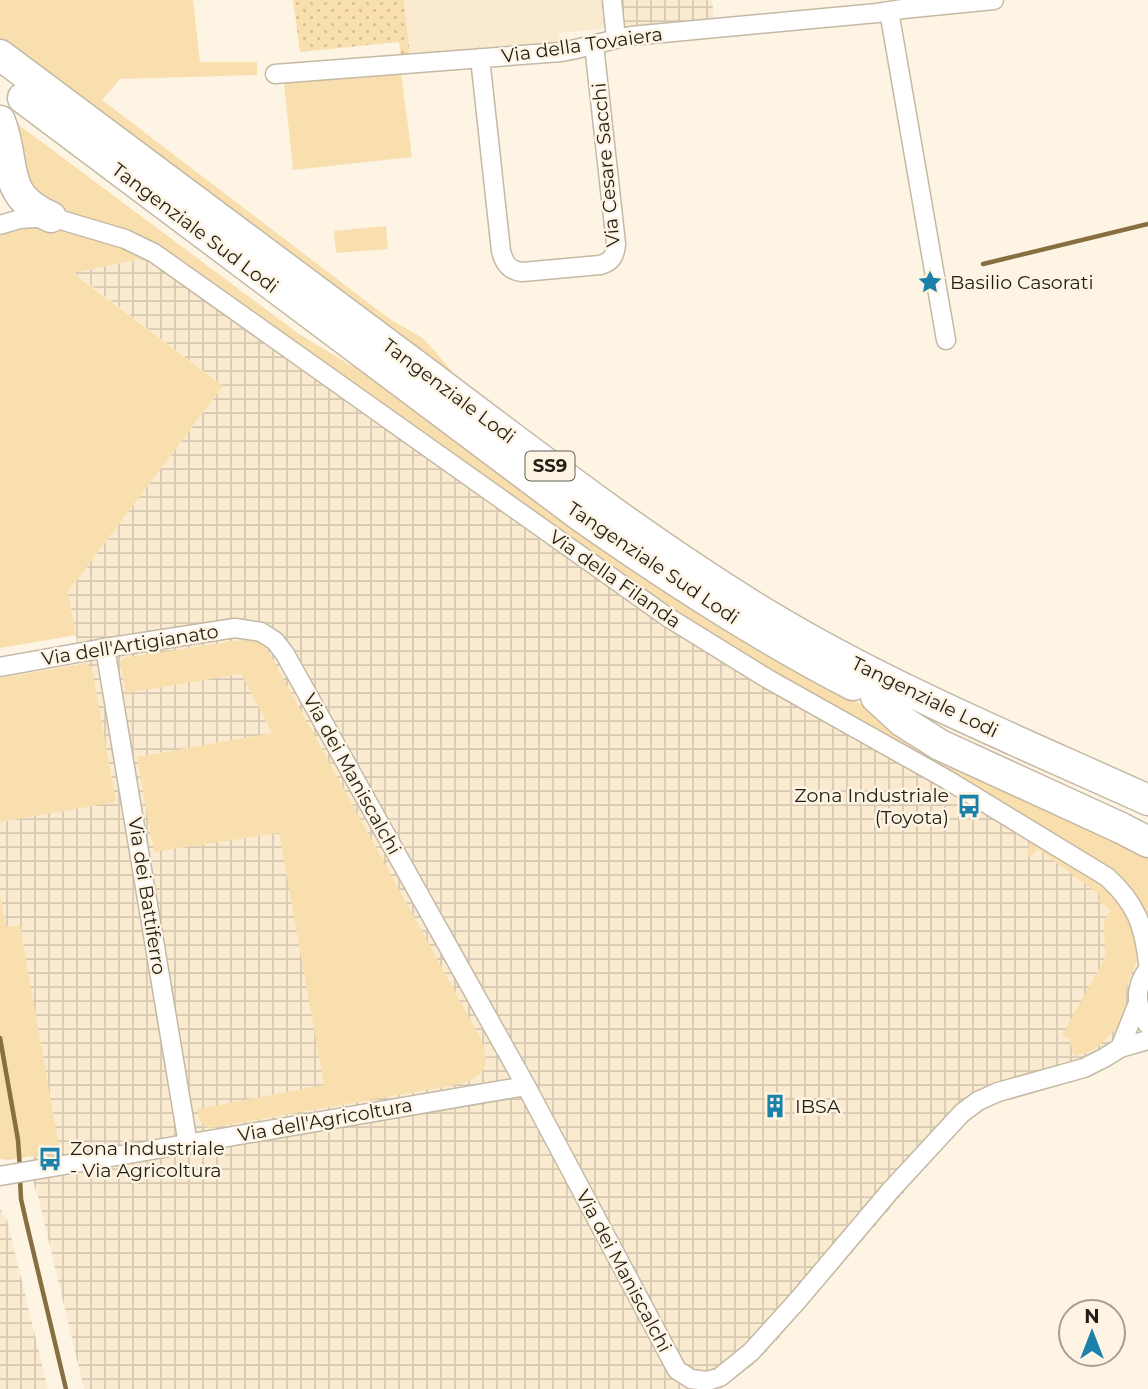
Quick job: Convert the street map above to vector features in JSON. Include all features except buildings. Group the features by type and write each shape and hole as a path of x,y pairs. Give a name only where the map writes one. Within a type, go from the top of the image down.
{"main road":[{"name":"Tangenziale Lodi","path":"0,55 595,500 710,578 765,613 875,675 1148,800"},
{"name":"Tangenziale Sud Lodi","path":"0,81 582,517 696,595 773,642 876,697 1148,821"},
{"path":"0,103 239,281 290,310 308,313"},
{"path":"0,121 6,141 4,174 25,204 51,217"},
{"path":"876,697 902,721 940,745 1148,842"}],"street":[{"path":"612,0 616,38"},
{"name":"Via della Tovaiera","path":"275,74 561,52 616,38 994,0"},
{"path":"889,11 946,340"},
{"name":"Via Cesare Sacchi","path":"480,58 501,251 506,264 516,272 600,265 613,259 616,244 594,45"},
{"path":"0,225 20,219 51,217"},
{"name":"Via della Filanda","path":"51,217 125,239 154,253 666,616 768,679 946,779 1107,877 1129,899 1138,917 1145,939 1148,963"},
{"name":"Via dell'Artigianato","path":"0,667 235,628 261,632"},
{"name":"Via dei Maniscalchi","path":"261,632 275,641 285,654 526,1086 677,1370 691,1379 707,1381 720,1377 751,1352 799,1300 890,1191 962,1113 978,1101 998,1092 1084,1068 1120,1048"},
{"name":"Via dei Battiferro","path":"105,648 188,1144"},
{"path":"1148,969 1137,993 1141,1015 1148,1025"},
{"path":"1120,1048 1138,1003"},
{"path":"1120,1048 1148,1040"},
{"name":"Via dell'Agricoltura","path":"5,1175 526,1086"}],"shaded area":[{"path":"0,0 193,0 200,62 257,62 257,75 120,79 102,100 391,320 423,338 452,371 448,374 0,40"},
{"path":"293,0 404,0 410,55 401,56 399,42 300,52"},
{"path":"404,0 601,0 603,23 600,29 559,33 560,43 410,55"},
{"path":"601,0 712,0 714,18 600,29 603,23"},
{"path":"401,73 412,157 293,170 284,83"},
{"path":"15,122 299,334 377,381 723,625 878,714 1148,854 1148,921 1135,894 1102,863 998,799 732,648 671,609 157,244 128,232 50,209 29,197"},
{"path":"48,225 127,249 146,258 73,273 223,386 68,592 76,635 0,648 0,236"},
{"path":"386,226 388,249 336,253 334,231"},
{"path":"171,254 732,648 998,799 1102,863 1127,884 1143,908 1148,921 1148,954 1133,1005 1141,1049 1085,1078 1000,1103 971,1119 943,1147 771,1347 754,1364 720,1389 84,1389 33,1182 31,1156 59,1152 20,925 6,927 0,892 0,822 115,801 86,663 81,664 68,592 223,386 73,272"},
{"path":"242,640 256,641 267,649 481,1039 485,1065 483,1071 472,1079 454,1085 210,1128 200,1121 197,1109 324,1085 279,833 154,852 137,757 272,733 241,674 126,693 120,663 124,658"},
{"path":"86,663 92,668 116,802 0,822 0,678"},
{"path":"1035,841 1090,873 1115,893 1130,918 1135,937 1138,959 1126,991 1126,1013 1120,1025 1089,1052 1074,1056 1069,1039 1062,1035 1105,958 1104,921 1111,910 1098,901 1101,896 1038,849 1030,857 1027,855 1030,842"},
{"path":"0,892 6,927 20,925 60,1152 8,1160 0,1159"},
{"path":"0,1209 7,1220 48,1389 0,1389"}],"waterway":[{"path":"983,264 1148,224"},
{"path":"0,1038 18,1140 20,1169"},
{"path":"20,1178 21,1199 66,1389"}],"place":[{"name":"Basilio Casorati","path":"930,282"},
{"name":"Zona Industriale (Toyota)","path":"969,806"},
{"name":"IBSA","path":"775,1106"},
{"name":"Zona Industriale - Via Agricoltura","path":"50,1159"}]}
